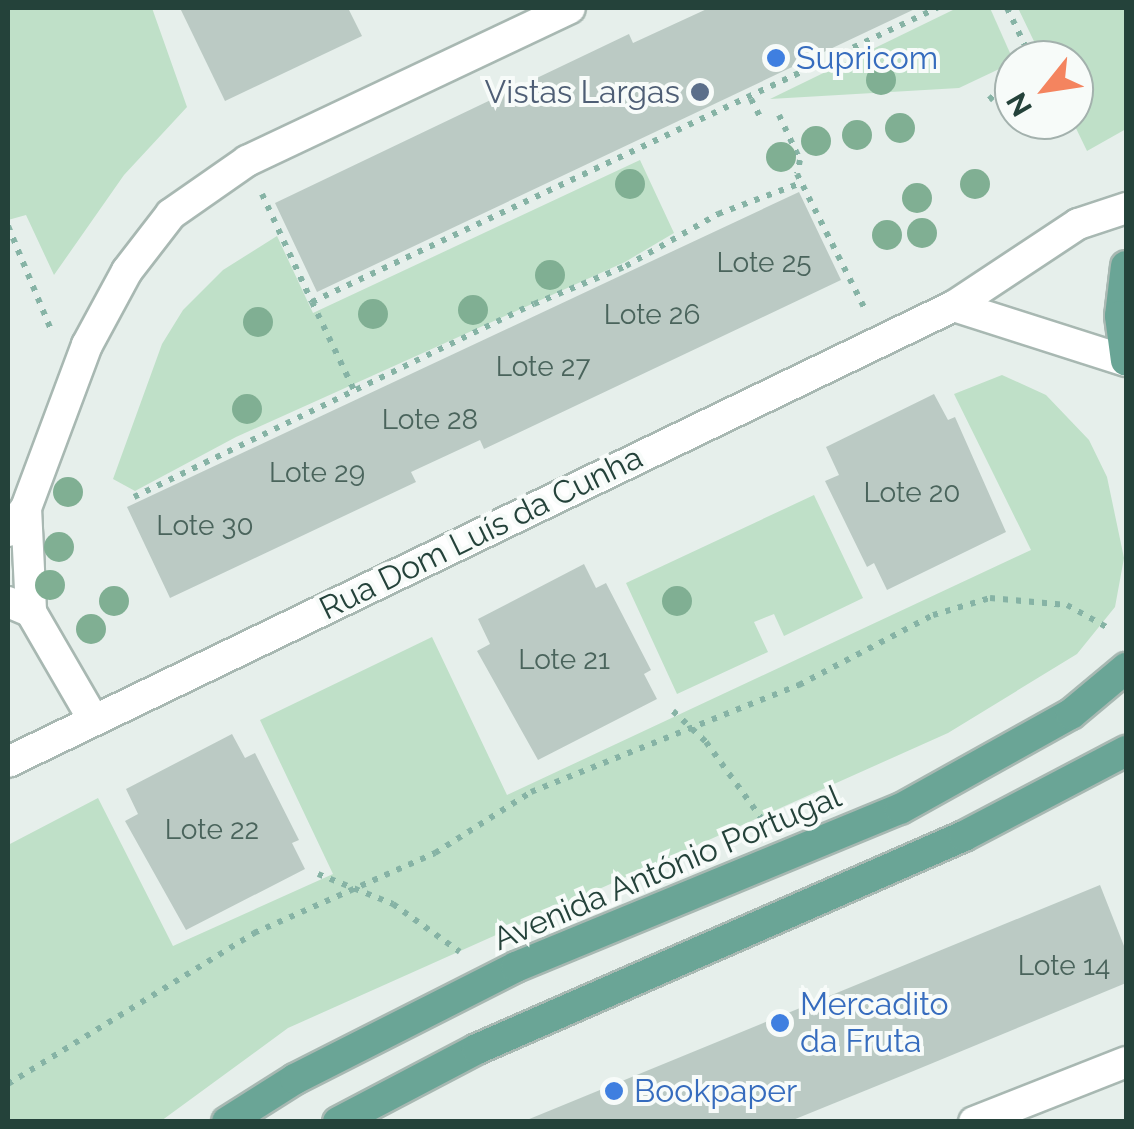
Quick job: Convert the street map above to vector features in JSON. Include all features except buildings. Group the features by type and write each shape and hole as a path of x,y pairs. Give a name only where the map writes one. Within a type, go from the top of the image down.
{"main road":[{"path":"1126,266 1120,316 1126,361"},
{"name":"Avenida António Portugal","path":"226,1122 295,1078 516,968 900,808 1071,714 1126,668"},
{"path":"338,1122 477,1049 964,836 1126,751"}],"street":[{"path":"93,719 19,607 17,520 87,345 127,270 171,214 247,161 570,8"},
{"name":"Rua Dom Luís da Cunha","path":"8,762 954,306 1078,224 1126,208"},
{"path":"954,306 1126,361"},
{"path":"974,1122 1126,1062"}],"path":[{"path":"312,302 936,8"},
{"path":"1007,8 1022,40"},
{"path":"989,100 994,95"},
{"path":"751,98 760,118"},
{"path":"778,115 800,160 801,182 882,341"},
{"path":"247,161 355,392"},
{"path":"134,498 626,266 718,214 801,182"},
{"path":"8,226 48,329"},
{"path":"8,1084 254,933 436,852 531,792 688,724 799,685 933,614 990,598 1067,605 1110,629"},
{"path":"673,711 688,724 767,827"},
{"path":"318,874 346,889 394,904 470,960"}],"green space":[{"path":"8,8 152,8 187,107 124,175 54,275 26,215 8,220"},
{"path":"957,8 990,8 1004,40 994,40 994,71 959,88 770,99"},
{"path":"1018,8 1126,8 1126,129 1087,151 1082,140 1094,140 1094,40 1033,40"},
{"path":"640,160 674,233 625,262 236,437 135,491 113,479 162,344 183,310 223,270 277,236 313,313"},
{"path":"1002,375 1046,395 1089,440 1107,477 1124,558 1115,607 1077,654 948,733 288,1028 161,1121 8,1121 8,845 98,798 173,946 333,874 260,720 432,637 507,795 1031,550 954,394"},
{"path":"814,495 863,598 784,636 774,614 754,622 768,652 677,694 626,583"}],"place":[{"name":"Supricom","path":"776,58"},
{"name":"Vistas Largas","path":"700,92"},
{"name":"Mercadito da Fruta","path":"780,1023"},
{"name":"Bookpaper","path":"614,1091"}]}
